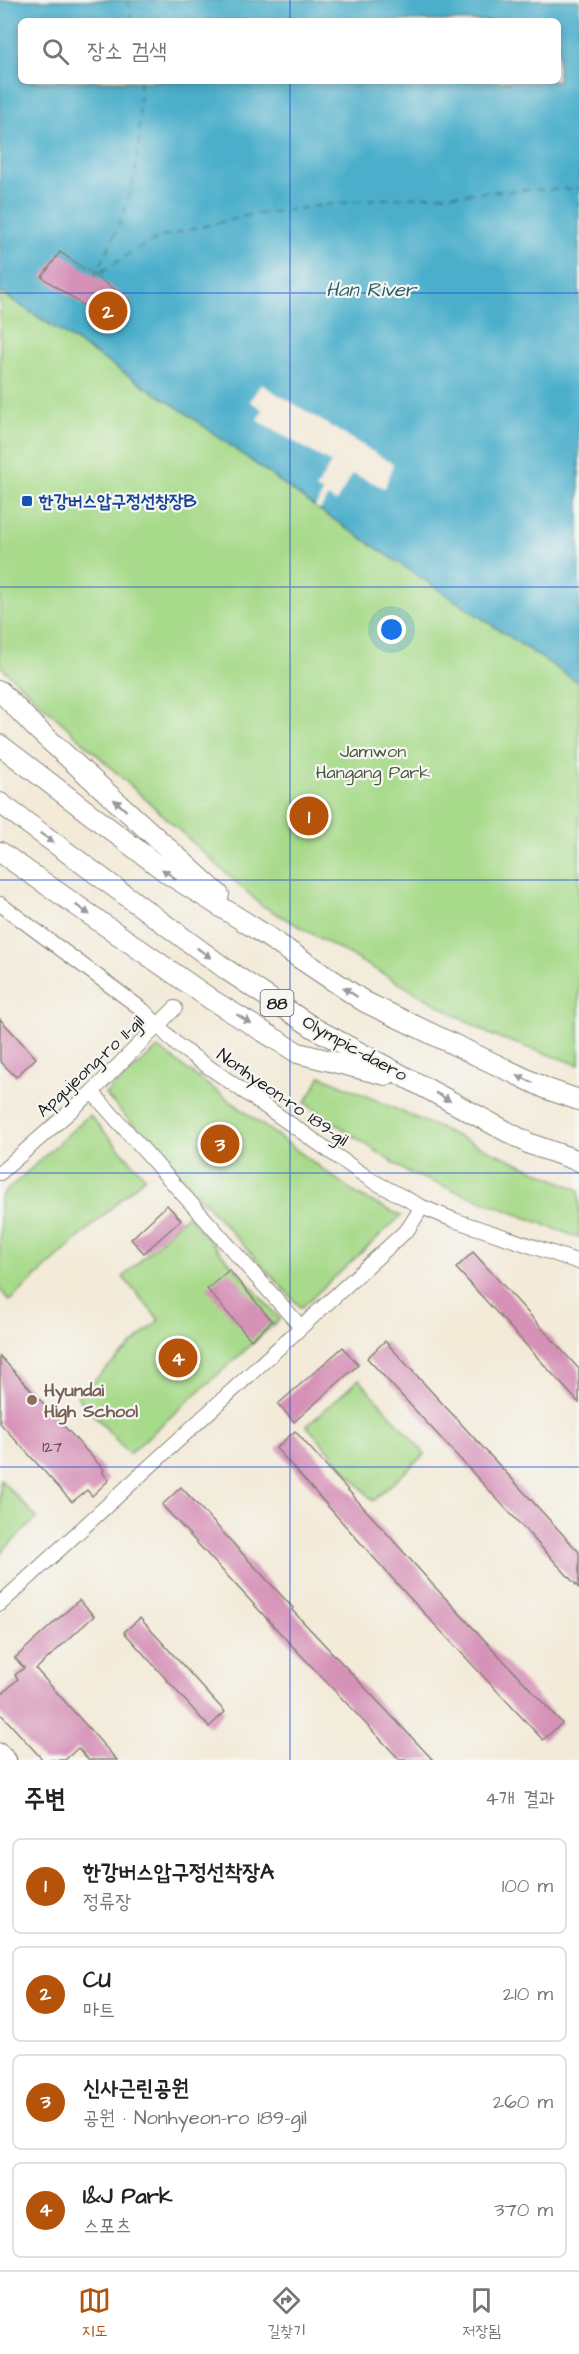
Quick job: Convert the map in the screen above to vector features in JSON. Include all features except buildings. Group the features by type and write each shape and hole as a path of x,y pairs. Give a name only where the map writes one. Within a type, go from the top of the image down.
{"highway":[{"path":"0,691 37,729 256,929"},
{"path":"0,745 170,875 256,929 364,1002 547,1089 579,1100"},
{"name":"Olympic-daero","path":"0,803 237,977 314,1028 530,1144 579,1161"},
{"path":"0,852 212,1000 298,1053 417,1083"}],"main road":[{"path":"0,1752 8,1760"}],"street":[{"name":"Nonhyeon-ro 189-gil","path":"0,904 143,1010 157,1027 177,1045 371,1180 422,1207 454,1220 579,1262"},
{"name":"Apgujeong-ro 11-gil","path":"0,1173 92,1092 175,1008"},
{"path":"92,1092 302,1327"},
{"path":"0,1604 408,1229 422,1207"}],"green space":[{"name":"Jamwon Hangang Park","path":"0,292 183,411 315,507 579,683 579,1065 491,1035 261,905 0,666"},
{"path":"158,1048 358,1195 401,1216 301,1308 105,1094"},
{"path":"321,1076 579,1190 579,1238 407,1172 305,1103"},
{"path":"89,1115 145,1177 10,1301 0,1290 0,1197"},
{"path":"187,1215 280,1319 129,1454 77,1396 159,1320 123,1277"},
{"path":"359,1379 425,1454 373,1501 307,1426"},
{"path":"0,1479 37,1518 0,1553"}],"water":[{"name":"Han River","path":"0,0 579,0 579,683 315,507 183,411 0,292"}],"pier":[{"path":"261,384 393,464 385,488 353,474 336,502 328,497 320,510 315,507 323,493 316,489 331,463 257,420 263,410 250,401"}],"ferry route":[{"path":"128,0 131,18"},
{"path":"139,84 139,141 132,186 125,210 95,276 132,252 164,236 250,215 364,200 523,190 579,189"}],"place":[{"name":"CU","path":"108,311"},
{"name":"한강버스압구정선창장B","path":"27,501"},
{"name":"한강버스압구정선착장A","path":"309,816"},
{"name":"신사근린공원","path":"220,1144"},
{"name":"I&J Park","path":"178,1358"},
{"name":"Hyundai High School","path":"32,1400"}]}
